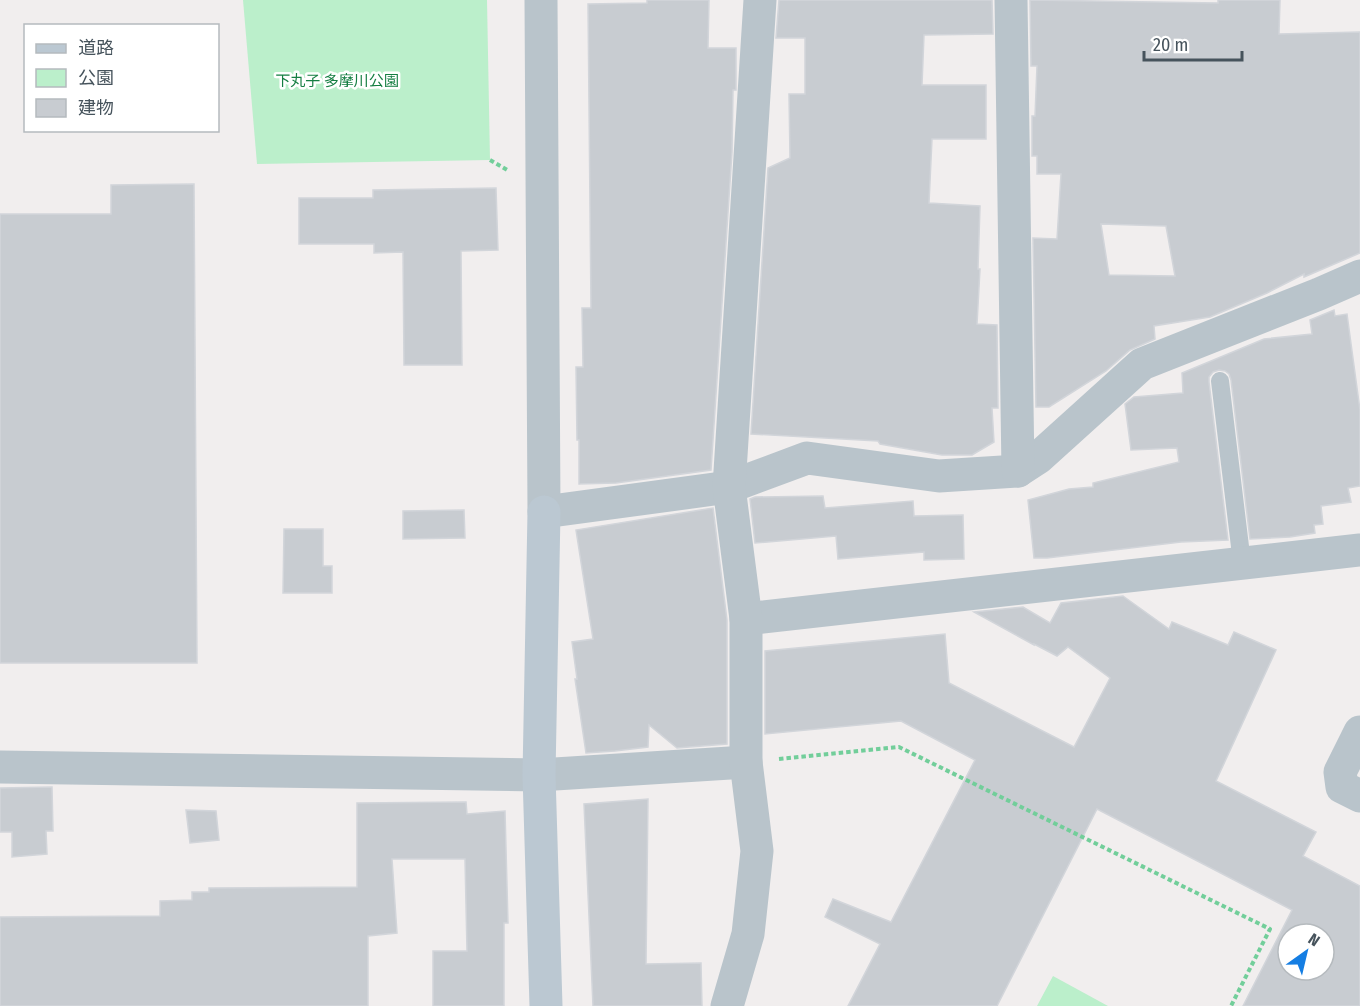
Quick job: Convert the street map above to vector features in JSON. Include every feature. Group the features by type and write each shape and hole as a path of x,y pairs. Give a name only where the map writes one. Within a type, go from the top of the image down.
{"street":[{"path":"542,0 544,512 539,775 546,1006"},
{"path":"728,1006 748,934 757,850 746,762 746,619 729,487 760,0"},
{"path":"1011,0 1018,471"},
{"path":"544,512 729,487 807,458 939,476 1018,471 1038,458 1142,364 1360,276"},
{"path":"746,619 1360,550"},
{"path":"1360,732 1340,772 1342,787 1360,796"},
{"path":"0,767 539,775 746,762"}],"lane":[{"path":"1220,381 1242,563"}],"path":[{"path":"490,160 510,171"},
{"path":"746,762 899,747 1270,929 1231,1006"}],"green space":[{"name":"下丸子 多摩川公園","path":"243,0 487,0 490,160 257,164"},
{"path":"1053,976 1108,1006 1037,1006"}],"building":[{"path":"647,0 709,0 708,48 736,48 736,90 733,90 732,152 711,470 616,483 579,484 576,367 583,367 582,308 591,308 588,4 647,3"},
{"path":"779,0 992,0 993,34 924,35 922,85 986,85 986,139 932,139 929,203 980,206 977,324 997,325 998,408 992,408 994,442 972,455 942,455 880,444 878,441 751,434 768,168 790,158 789,94 805,94 805,38 776,38"},
{"path":"1030,0 1218,3 1218,0 1280,0 1279,34 1360,32 1360,253 1304,277 1304,274 1267,293 1210,317 1154,326 1155,339 1130,350 1106,371 1049,407 1036,407 1033,238 1057,239 1061,174 1037,174 1037,156 1032,156 1032,116 1035,116 1037,66 1031,66","holes":["1101,224 1166,226 1175,276 1109,275"]},
{"path":"194,184 197,663 0,663 0,214 111,214 111,185"},
{"path":"496,188 498,250 461,251 462,365 404,365 403,252 374,253 374,244 299,244 299,198 373,198 373,190"},
{"path":"1334,310 1335,316 1347,314 1360,410 1360,486 1348,488 1351,502 1321,506 1323,524 1314,525 1315,533 1250,539 1231,380 1229,374 1219,370 1213,372 1209,377 1209,382 1228,540 1181,542 1034,558 1028,500 1069,489 1093,487 1093,483 1179,462 1177,448 1131,450 1125,404 1134,397 1183,393 1182,373 1264,339 1312,334 1310,320"},
{"path":"823,496 825,508 913,501 914,516 963,515 964,559 924,560 924,552 838,559 836,536 755,543 750,499"},
{"path":"713,508 727,620 727,744 677,748 649,725 648,747 586,753 572,642 593,639 576,530"},
{"path":"464,510 465,538 403,539 403,511"},
{"path":"284,529 323,529 323,566 332,566 332,593 283,593"},
{"path":"1123,596 1169,629 1172,622 1228,645 1234,632 1276,650 1216,781 1316,832 1303,856 1360,886 1360,1006 1243,1006 1276,941 1276,982 1336,982 1336,922 1286,922 1292,910 1097,809 997,1006 848,1006 880,944 825,917 833,899 891,922 975,760 901,721 765,734 765,651 945,634 949,683 1074,747 1110,678 1068,647 1057,656 974,612 1023,607 1050,623 1061,603"},
{"path":"52,787 53,831 46,831 47,854 12,857 12,832 0,832 0,788"},
{"path":"648,799 646,964 701,963 702,1006 593,1006 584,804"},
{"path":"466,802 467,814 505,811 508,923 504,923 504,1006 433,1006 433,951 467,951 465,859 392,859 397,933 368,936 368,1006 0,1006 0,917 160,916 160,901 192,900 192,892 209,892 209,888 357,887 357,803"},
{"path":"186,810 216,811 219,840 190,843"}]}
